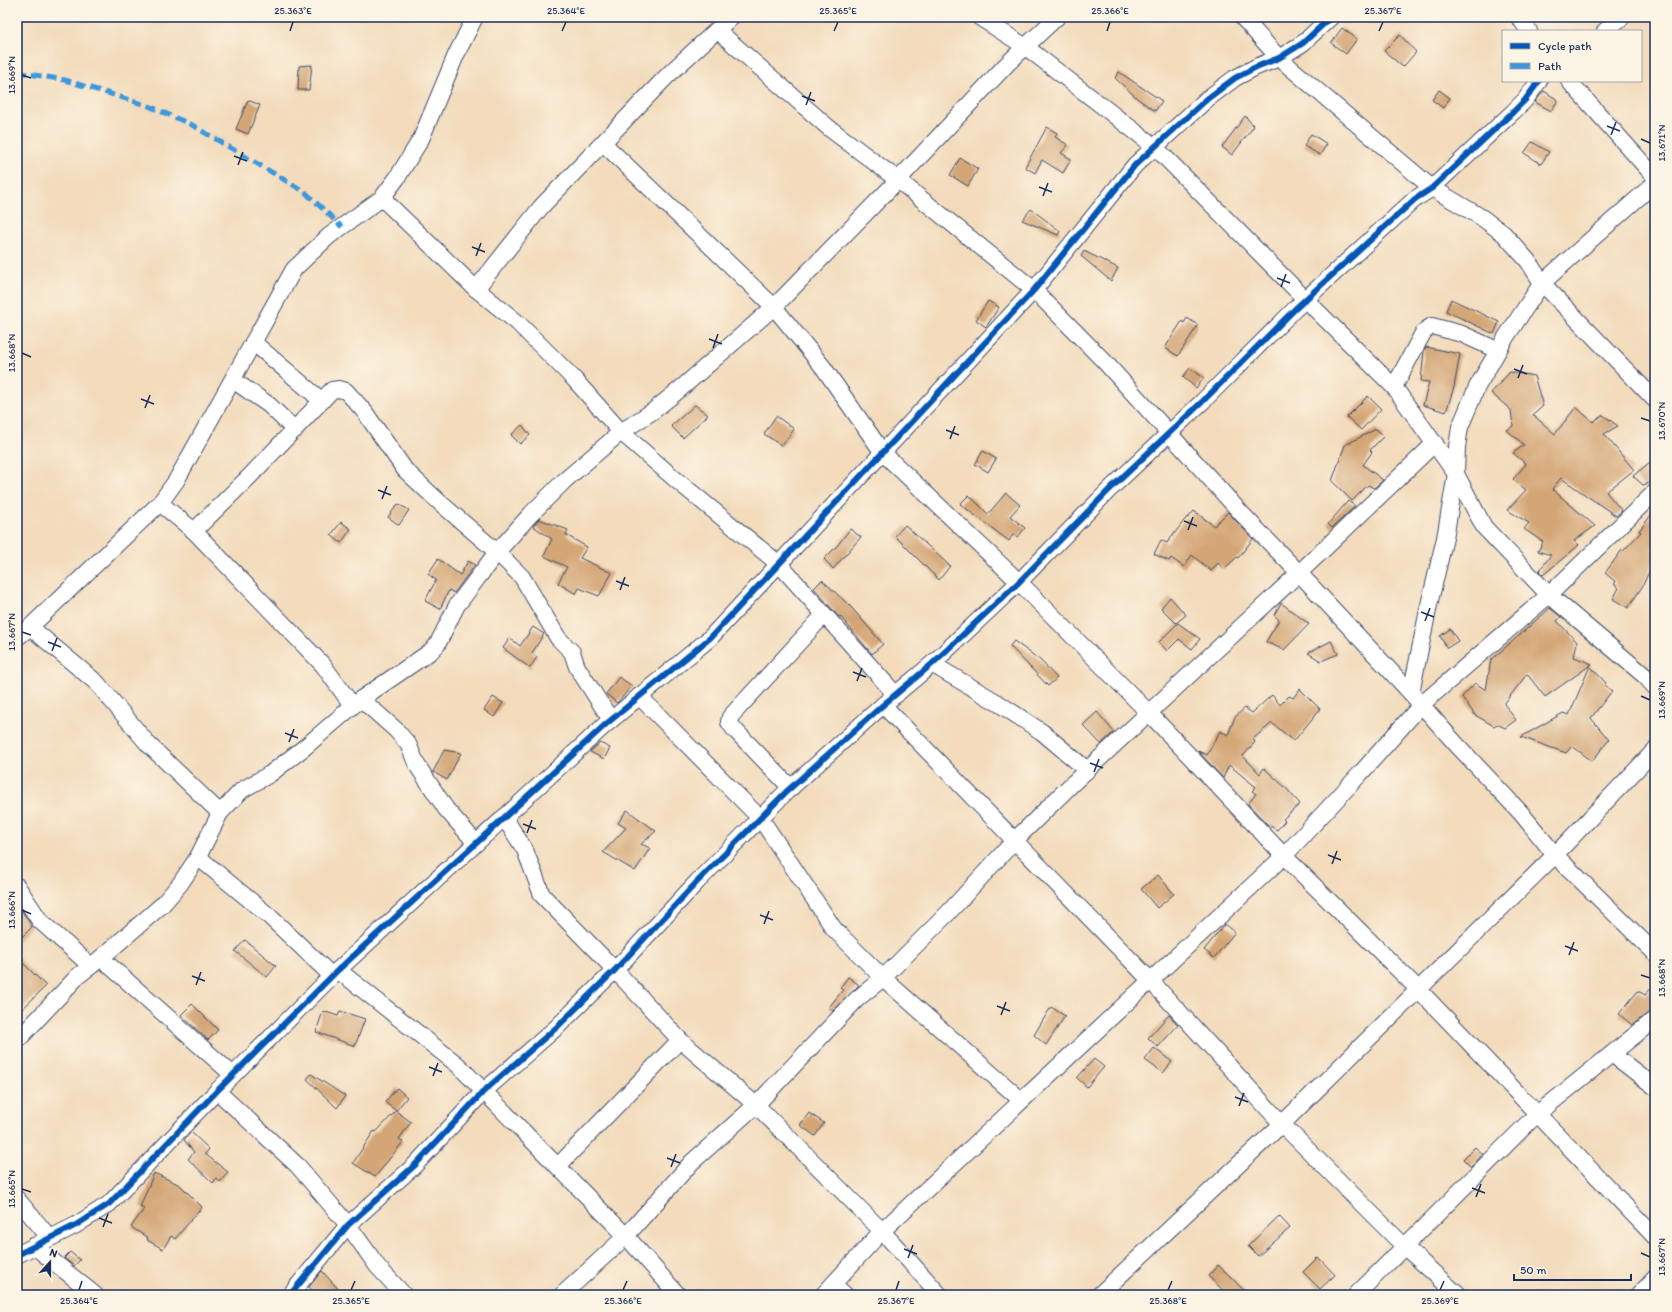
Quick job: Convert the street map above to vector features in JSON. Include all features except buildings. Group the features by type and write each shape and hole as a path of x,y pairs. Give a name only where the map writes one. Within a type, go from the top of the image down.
{"street":[{"path":"17,638 160,503 176,481 294,269 329,236 382,198 397,178 421,139 456,55 475,17"},
{"path":"476,289 541,207 669,74 731,17"},
{"path":"979,17 1026,47 1155,147 1306,300 1394,386 1456,474 1484,526 1549,595 1645,676 1655,687"},
{"path":"17,1040 78,976 162,905 180,884 198,857 220,813 242,790 270,774 305,747 357,702 437,646 457,605 497,552 531,514 564,481 621,432 653,411 679,390 774,306 898,180 1007,64 1057,17"},
{"path":"1242,17 1279,58 1432,188 1481,217 1504,234 1528,261 1542,283 1655,400"},
{"path":"17,1255 76,1225 109,1204 217,1091 335,973 611,720 710,638 765,578 780,564 834,503 1034,290 1135,165 1207,99 1235,78 1256,67 1279,58 1303,43 1331,17"},
{"path":"1519,17 1528,30"},
{"path":"1606,30 1622,17"},
{"path":"717,30 829,128 898,180 1034,290 1104,360 1242,514 1416,698 1456,744 1521,813 1554,855 1655,953"},
{"path":"290,1295 348,1225 414,1166 484,1091 557,1027 615,970 697,882 791,788 883,705 932,664 1019,582 1109,490 1306,300 1415,199 1432,188 1513,112 1525,100 1537,82"},
{"path":"1570,82 1655,177"},
{"path":"603,143 774,306 823,367 883,452 1019,582 1149,713 1284,856 1418,989 1536,1115 1655,1237"},
{"path":"1416,698 1429,605 1445,538 1456,474 1457,447 1460,427 1477,388 1498,350 1542,283 1655,183"},
{"path":"382,198 476,289 518,323 574,379 621,432 675,479 780,564 896,695"},
{"path":"1394,386 1423,333 1426,329 1432,326 1462,334 1498,350"},
{"path":"253,342 322,401"},
{"path":"233,380 269,405 295,430"},
{"path":"194,531 250,476 332,390 339,389 346,391 364,412 405,470 497,552 522,577 558,638 572,652 577,666 611,720"},
{"path":"562,1295 626,1236 692,1162 756,1105 857,999 883,978 949,912 1015,840 1087,770 1299,573 1435,443"},
{"path":"845,1295 828,1289 882,1231 1284,856 1360,774 1416,698 1549,595 1655,492"},
{"path":"160,503 194,531 357,702 396,730 408,744 417,765 446,809 476,843"},
{"path":"791,788 734,729 729,722 730,716 824,615"},
{"path":"30,627 97,683 148,744 220,813"},
{"path":"932,664 998,703 1042,732 1087,770"},
{"path":"639,696 761,819 834,929 883,978 1021,1100"},
{"path":"883,705 1150,980 1282,1124 1405,1247 1458,1295"},
{"path":"1099,1295 1282,1124 1554,855 1655,750"},
{"path":"504,817 526,850 542,895 680,1040 756,1105 882,1231 940,1295"},
{"path":"198,857 335,973 458,1065 626,1236 678,1295"},
{"path":"17,886 40,921 96,962 233,1075"},
{"path":"1356,1295 1536,1115 1655,1019"},
{"path":"558,1166 680,1040"},
{"path":"1612,1054 1655,1086"},
{"path":"217,1091 298,1166 348,1225 378,1267 404,1295"},
{"path":"17,1199 50,1238"},
{"path":"34,1246 95,1295"},
{"path":"1639,1295 1655,1278"}],"marked path":[{"path":"17,72 65,80 149,106 192,125 305,192 342,227"}],"cycle path":[{"path":"17,1255 76,1225 109,1204 217,1091 338,970 605,725 710,638 1034,290 1135,165 1207,99 1235,78 1256,67 1279,58 1303,43 1331,17"},
{"path":"290,1295 348,1225 414,1166 484,1091 557,1027 615,970 697,882 786,792 883,705 932,664 1019,582 1109,490 1202,402 1295,309 1415,199 1432,188 1513,112 1525,100 1538,82"}]}
